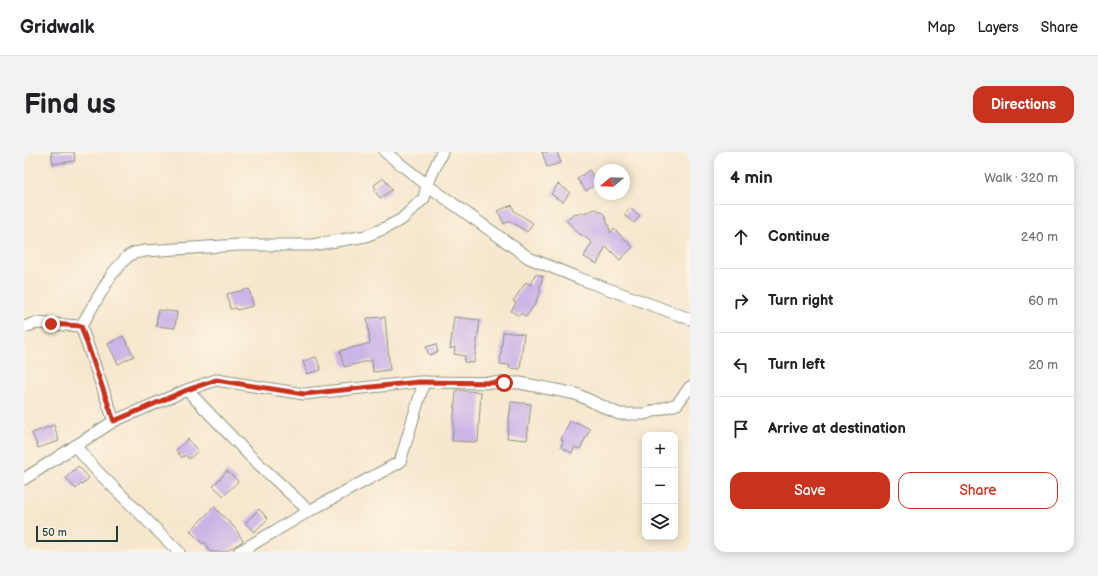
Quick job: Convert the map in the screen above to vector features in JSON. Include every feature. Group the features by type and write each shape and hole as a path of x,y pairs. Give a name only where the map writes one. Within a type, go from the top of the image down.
{"street":[{"path":"385,152 427,185 529,258 581,279 690,319"},
{"path":"114,421 81,326 112,274 127,257 145,251 239,245 312,245 366,236 402,219 424,198 427,185 442,152"},
{"path":"24,326 36,323 81,326"},
{"path":"24,479 114,421 187,390 216,380 304,394 424,382 520,383 576,394 619,414 644,414 677,404 690,387"},
{"path":"239,552 309,511 400,462 424,382"},
{"path":"187,390 249,455 309,511"},
{"path":"75,446 97,471 179,552"}],"building":[{"path":"51,152 74,152 75,161 53,164"},
{"path":"542,152 557,152 561,163 547,167"},
{"path":"589,170 594,177 594,185 586,191 577,179"},
{"path":"384,178 392,190 380,198 374,190 376,189 374,185"},
{"path":"558,184 570,192 563,202 551,194"},
{"path":"512,205 514,211 533,223 527,232 510,221 504,224 498,211"},
{"path":"630,208 640,216 634,223 624,215"},
{"path":"596,209 604,214 611,233 614,229 633,247 620,260 606,246 597,264 584,257 592,242 577,232 566,220 575,213 577,215 580,212 581,214"},
{"path":"535,274 543,276 539,290 541,292 536,300 537,301 526,317 521,313 519,316 511,311 516,303 513,301 526,282 531,285"},
{"path":"249,289 253,306 237,310 236,308 230,309 227,294"},
{"path":"158,310 177,312 175,328 156,326"},
{"path":"385,317 390,370 373,372 372,360 344,367 340,351 370,343 367,318"},
{"path":"454,317 480,320 474,363 464,362 465,356 454,354 455,347 450,349"},
{"path":"503,332 524,334 520,369 509,368 510,365 500,364"},
{"path":"123,336 134,356 118,364 108,344"},
{"path":"436,344 438,352 429,355 426,347"},
{"path":"316,357 321,370 307,374 303,361"},
{"path":"456,390 481,392 478,442 452,441"},
{"path":"511,402 531,404 527,440 507,438"},
{"path":"570,421 576,422 590,429 580,449 575,447 572,453 561,447 563,441 561,440"},
{"path":"54,425 59,441 38,448 32,433"},
{"path":"188,439 198,451 189,459 185,455 182,458 176,450"},
{"path":"78,466 89,478 76,489 66,478"},
{"path":"227,471 238,481 224,496 213,486"},
{"path":"214,507 235,528 243,541 225,552 210,552 205,542 203,544 190,531"},
{"path":"259,509 268,519 254,532 245,523"}],"route":[{"path":"51,324 81,326 114,421 187,390 216,380 304,394 419,382 504,383"}]}
